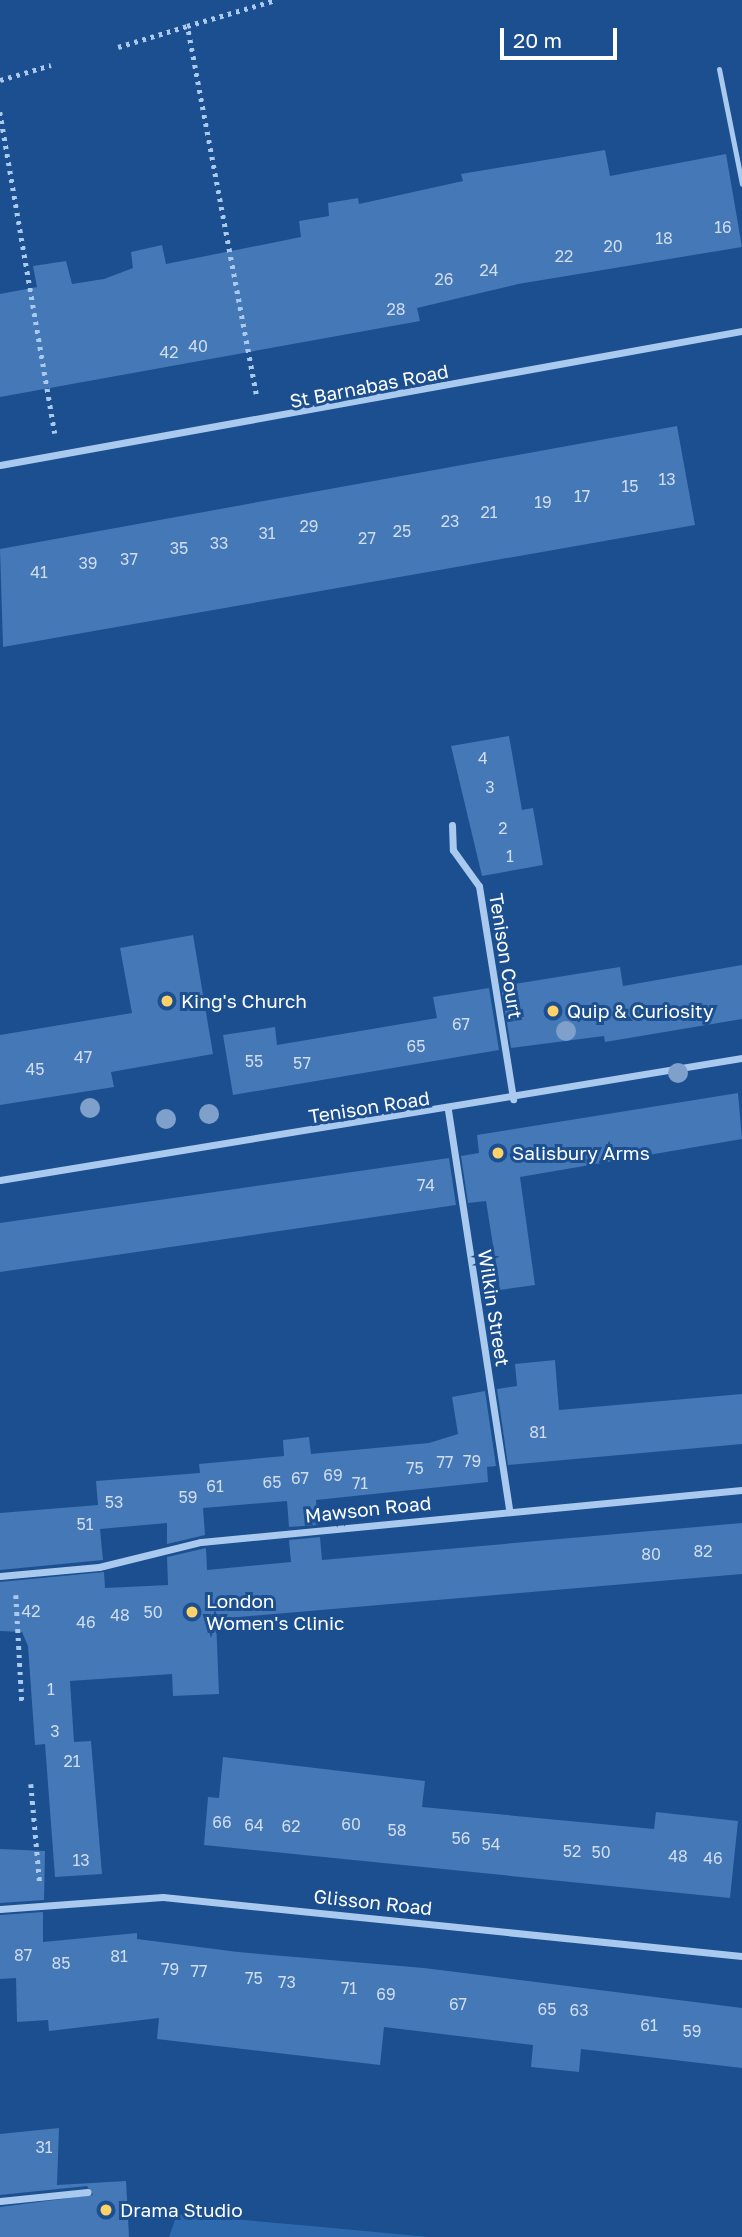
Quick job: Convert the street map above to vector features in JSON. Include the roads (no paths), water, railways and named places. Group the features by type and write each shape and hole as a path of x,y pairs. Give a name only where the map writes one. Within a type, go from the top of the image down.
{"street":[{"name":"St Barnabas Road","path":"0,465 261,423 742,331"},
{"name":"Tenison Court","path":"452,825 453,850 479,886 513,1099"},
{"name":"Tenison Road","path":"0,1180 448,1110 742,1058"},
{"name":"Wilkin Street","path":"448,1110 509,1510"},
{"name":"Mawson Road","path":"0,1576 122,1563 201,1542 509,1510 742,1490"},
{"name":"Glisson Road","path":"0,1909 41,1903 163,1897 742,1956"},
{"path":"0,2201 88,2192"}],"lane":[{"path":"719,69 742,184"}],"place":[{"name":"King's Church","path":"167,1001"},
{"name":"Quip & Curiosity","path":"553,1011"},
{"name":"Salisbury Arms","path":"498,1153"},
{"name":"London Women's Clinic","path":"192,1612"},
{"name":"Drama Studio","path":"106,2210"}]}
